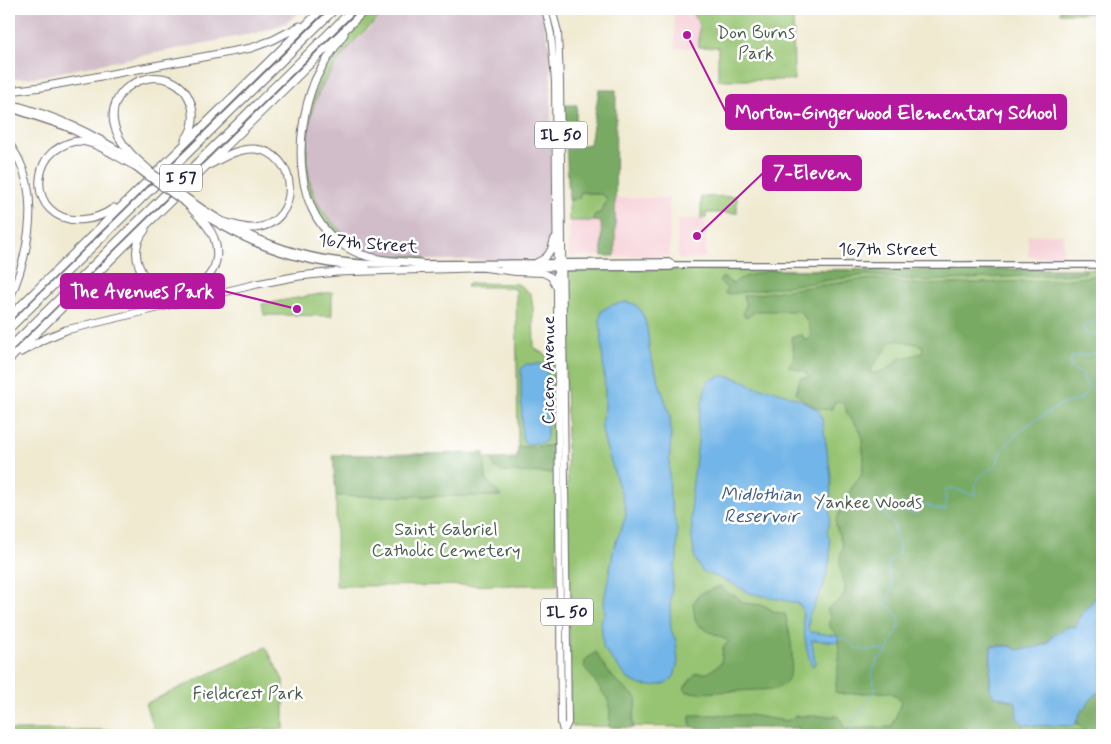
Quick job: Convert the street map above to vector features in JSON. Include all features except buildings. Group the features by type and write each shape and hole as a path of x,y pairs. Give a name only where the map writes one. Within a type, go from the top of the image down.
{"highway":[{"name":"I 57","path":"9,329 336,9"},
{"name":"I 57","path":"9,348 353,9"},
{"path":"9,361 366,9"},
{"path":"366,9 328,56 315,82 304,122 301,155 302,177 315,214 324,228 344,247 373,258 420,264"},
{"path":"9,91 42,87 251,48 273,40 296,28 319,11"},
{"path":"9,317 319,11"},
{"path":"148,173 118,136 114,124 114,113 118,99 125,89 134,82 146,78 162,78 178,86 189,100 193,111 192,127 171,157"},
{"path":"126,200 110,211 87,220 60,216 50,209 44,199 40,186 42,164 57,149 78,141 89,143 135,166"},
{"path":"9,143 19,161 25,178 29,216 25,252 19,276 9,300"},
{"path":"193,179 211,164 241,150 255,149 265,152 275,157 284,167 289,177 288,201 284,210 275,220 265,226 254,228 242,227 221,221"},
{"path":"158,213 142,233 139,240 137,255 140,267 146,279 156,287 171,292 187,291 200,284 209,275 215,264 216,254 214,239 209,229 188,205"},
{"path":"9,361 32,345 66,330 266,282 337,272 470,268"}],"main road":[{"name":"Cicero Avenue","path":"546,9 554,61 557,226 560,266 556,290 561,723 564,733"},
{"name":"Cicero Avenue","path":"552,9 558,32 560,61 560,266 568,723 564,733"},
{"name":"167th Street","path":"9,103 42,112 84,130 117,149 181,197 221,221 255,238 306,255 347,262 385,264 538,262 560,266"},
{"name":"167th Street","path":"9,108 66,127 116,153 148,173"},
{"name":"167th Street","path":"181,197 188,205 218,225 252,243 305,260 346,267 385,269 485,268 669,262 674,265 1102,265"},
{"path":"538,262 551,252 557,226"},
{"path":"485,268 516,272 543,272 551,277 556,290"}],"shaded area":[{"path":"9,9 304,9 286,23 260,32 37,77 9,79"},
{"path":"389,9 541,9 550,50 551,242 550,251 538,259 426,260 420,256 387,256 373,253 344,236 313,195 309,173 308,125 314,102 339,58"},
{"path":"674,9 702,9 692,13 699,24 699,47 675,48"},
{"path":"9,168 15,192 15,247 9,275"},
{"path":"615,198 669,198 670,256 615,256"},
{"path":"706,218 706,257 681,260 678,258 677,219"},
{"path":"569,221 601,221 602,256 569,256"},
{"path":"1063,234 1063,256 1028,257 1028,235"}],"green space":[{"path":"372,9 389,9 343,54 328,75 312,110 307,153 310,181 316,200 333,223 354,243 366,251 378,254 413,256 426,260 387,258 368,254 351,247 330,231 316,210 308,187 304,161 305,135 310,108 318,84 328,61 337,47"},
{"name":"Don Burns Park","path":"702,9 793,9 794,80 718,80 718,47 699,47 699,24 692,13"},
{"path":"1060,9 1102,9 1102,13 1060,13"},
{"path":"599,90 616,90 615,256 602,256 601,222 593,221 595,215 601,212 607,201 604,195 581,192 579,198 569,200 564,105 577,105 574,146 590,144"},
{"path":"581,192 604,195 607,200 601,212 595,215 593,221 569,221 569,200 573,200"},
{"path":"737,196 737,213 706,213 706,218 701,219 701,197"},
{"path":"1086,269 1085,273 924,281 866,275 730,294 725,294 727,288 720,282 721,278 724,278 733,284 743,278 767,270"},
{"name":"Yankee Woods","path":"1102,269 1102,735 800,735 799,728 572,726 570,723 565,278 568,272 574,270"},
{"path":"1102,275 1102,590 1079,618 1076,627 1039,647 1017,650 1010,646 991,646 990,689 1002,699 1015,701 1017,718 1023,724 1024,730 1085,731 1077,723 1080,713 1090,700 1102,690 1102,735 800,735 799,728 695,728 690,724 690,715 750,715 786,721 794,716 837,716 845,729 892,727 901,702 898,697 890,692 841,694 835,692 839,658 838,636 828,625 831,618 828,609 841,600 845,588 840,564 840,555 843,547 836,526 836,520 852,487 861,476 864,459 861,432 847,413 845,405 838,401 833,404 832,409 817,408 803,400 796,393 800,378 810,377 805,372 788,366 795,356 791,340 793,336 802,335 805,340 809,340 811,332 800,311 756,311 748,317 744,316 743,313 746,305 743,296 874,279 923,285 1062,280","holes":["897,340 921,345 922,353 899,359 887,369 873,374 870,370 891,342"]},
{"path":"468,283 518,284 531,294 534,346 538,351 554,357 555,446 518,447 516,289 466,287"},
{"path":"332,292 332,316 264,315 262,304"},
{"path":"555,446 555,473 502,472 495,467 492,459 517,458 518,447"},
{"path":"484,453 486,479 501,496 336,496 333,455"},
{"name":"Saint Gabriel Catholic Cemetery","path":"484,459 492,459 495,467 502,472 555,473 557,585 336,586 336,496 501,496 486,479"},
{"path":"720,586 729,594 737,596 742,603 763,605 775,612 785,614 791,644 792,667 789,677 784,684 776,689 699,693 687,692 684,688 696,673 708,673 721,663 723,647 729,642 699,625 694,614 693,603 700,594"},
{"name":"Fieldcrest Park","path":"266,647 284,682 284,729 218,730 217,735 9,735 9,730 155,730 145,704"},
{"path":"596,652 614,678 637,698 633,728 609,727 610,712 608,700 584,666 586,659"}],"water":[{"name":"Midlothian Reservoir","path":"626,302 636,305 643,315 648,333 649,350 670,416 670,497 677,531 677,560 674,568 670,607 671,630 676,641 678,662 674,677 665,684 653,686 641,685 628,679 603,648 601,622 605,611 604,601 614,547 626,516 625,506 605,444 601,423 605,407 605,390 600,320 601,311 611,305"},
{"path":"526,364 544,364 547,368 547,435 546,441 542,443 526,444 522,439 521,369"},
{"name":"Midlothian Reservoir","path":"721,376 732,377 749,383 754,387 773,390 799,399 818,410 822,418 831,476 830,520 827,533 830,540 830,560 823,588 809,615 808,629 811,632 838,636 838,642 812,640 815,664 812,666 806,644 802,607 796,603 749,593 702,571 695,559 692,540 691,499 698,441 698,421 709,380"},
{"path":"1102,590 1102,690 1086,705 1073,726 1034,726 1023,724 1017,718 1015,701 993,695 990,689 991,646 1010,646 1017,650 1039,647 1048,643 1053,635 1071,626 1076,627 1079,618"}],"waterway":[{"path":"1102,318 1082,327 1086,333 1102,336"},
{"path":"854,735 852,723 876,690 872,671 879,659 887,652 900,625 898,616 886,603 893,586 888,570 890,561 898,554 899,546 894,525 884,512 888,507 909,513 917,513 926,504 935,509 946,510 945,490 951,488 975,495 978,480 996,466 1000,454 1014,436 1027,425 1062,404 1082,399 1088,388 1082,374 1070,367 1071,357 1102,352"},
{"path":"838,638 845,639 856,648 862,650 883,650 887,652"},
{"path":"213,731 215,735"}],"place":[{"name":"Morton-Gingerwood Elementary School","path":"687,35"},
{"name":"7-Eleven","path":"697,236"},
{"name":"The Avenues Park","path":"297,309"}]}
